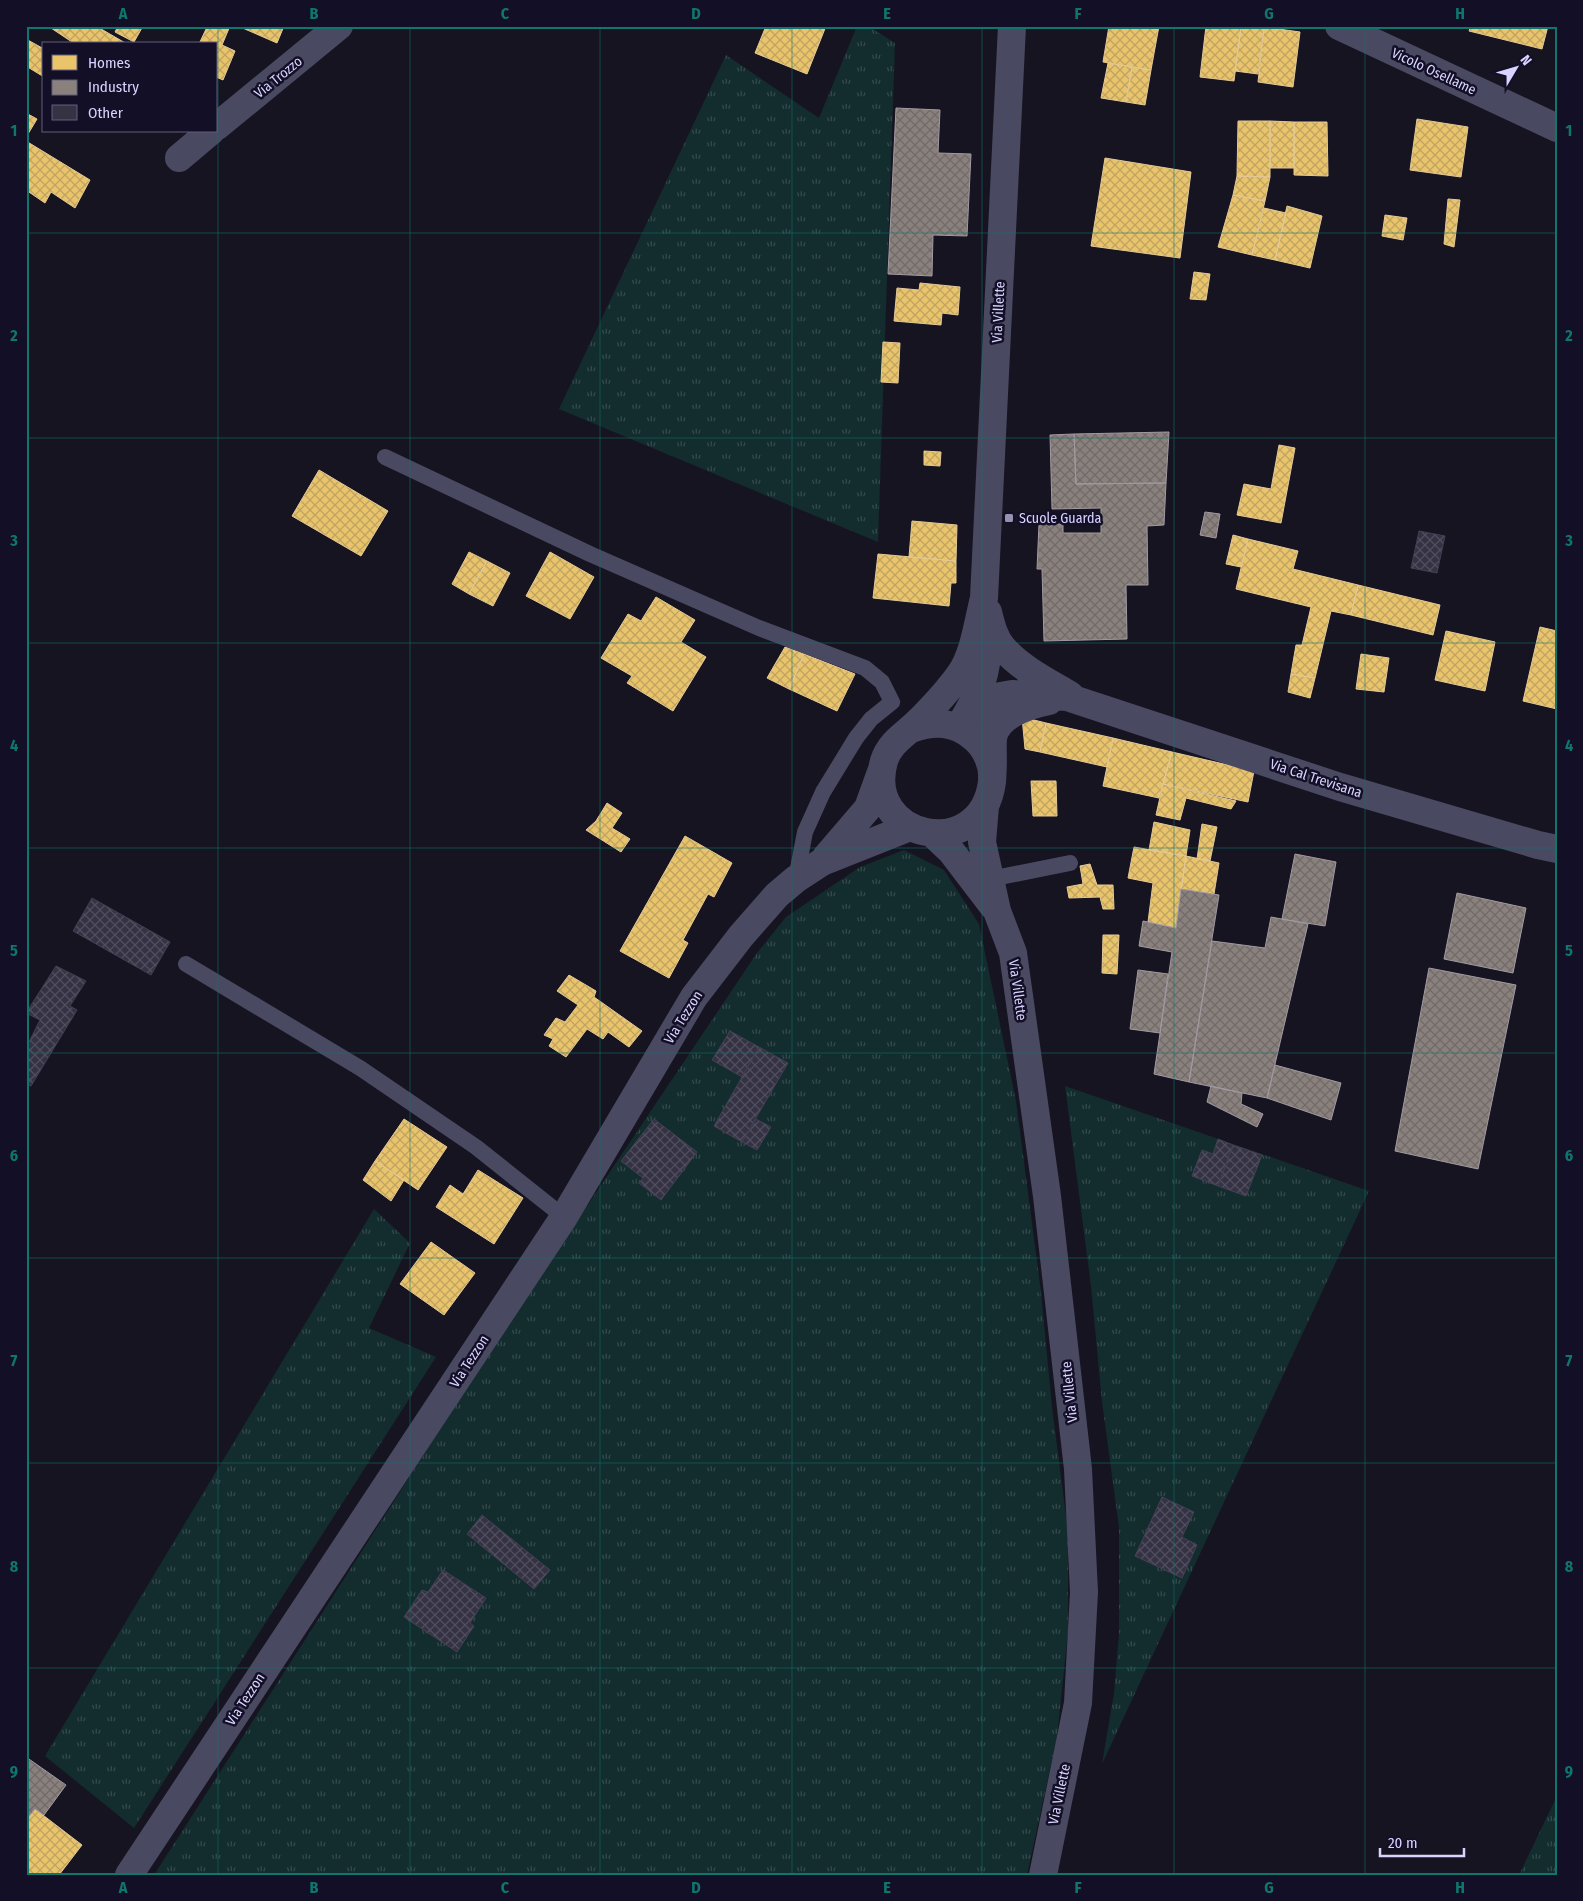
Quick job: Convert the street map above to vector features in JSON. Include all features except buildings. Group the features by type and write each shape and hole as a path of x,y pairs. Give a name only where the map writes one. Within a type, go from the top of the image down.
{"street":[{"name":"Via Trozzo","path":"218,125 339,26"},
{"name":"Via Villette","path":"963,730 982,686 988,652 984,595 1012,26"},
{"name":"Vicolo Osellame","path":"1339,26 1557,128"},
{"path":"179,158 210,132"},
{"name":"Via Villette","path":"984,595 969,656 962,672 940,700 891,746 886,754 881,772 882,788 887,804 896,817 951,851 997,911"},
{"name":"Via Cal Trevisana","path":"984,595 992,630 1002,647 1021,664 1073,698"},
{"name":"Via Cal Trevisana","path":"963,730 980,710 995,697 1012,694 1073,698 1340,787 1557,849"},
{"path":"992,778 994,736 1001,722 1030,707 1073,698"},
{"name":"Via Villette","path":"911,729 927,724 943,723 963,730 984,749 990,763 992,778 985,806 982,842 997,911 1013,953 1047,1196 1078,1469 1084,1592 1078,1702 1043,1875"},
{"name":"Via Tezzon","path":"822,862 868,808 881,772"},
{"name":"Via Villette","path":"921,831 949,833 963,827 976,818 985,806"},
{"name":"Via Tezzon","path":"129,1875 564,1217 694,997 741,936 777,895 796,879 822,862 921,831"}],"lane":[{"path":"385,457 590,554 759,628 865,668 882,682 892,702 871,719 856,738 823,792 805,832 796,879"},
{"path":"990,879 1070,863"},
{"path":"186,964 360,1068 476,1147 564,1217"}],"green space":[{"path":"857,26 868,26 895,43 878,542 559,409 726,55 819,118"},
{"path":"904,850 944,870 979,924 1016,1101 1041,1292 1052,1407 1068,1531 1068,1632 1057,1737 1027,1875 154,1875 507,1325 757,953 786,917 860,867"},
{"path":"1065,1086 1369,1191 1102,1764 1114,1693 1119,1634 1119,1527 1102,1402 1091,1286"},
{"path":"374,1209 410,1243 369,1328 436,1357 134,1828 45,1756"},
{"path":"1557,1796 1557,1875 1519,1875"}],"place":[{"name":"Scuole Guarda","path":"1009,518"}]}
